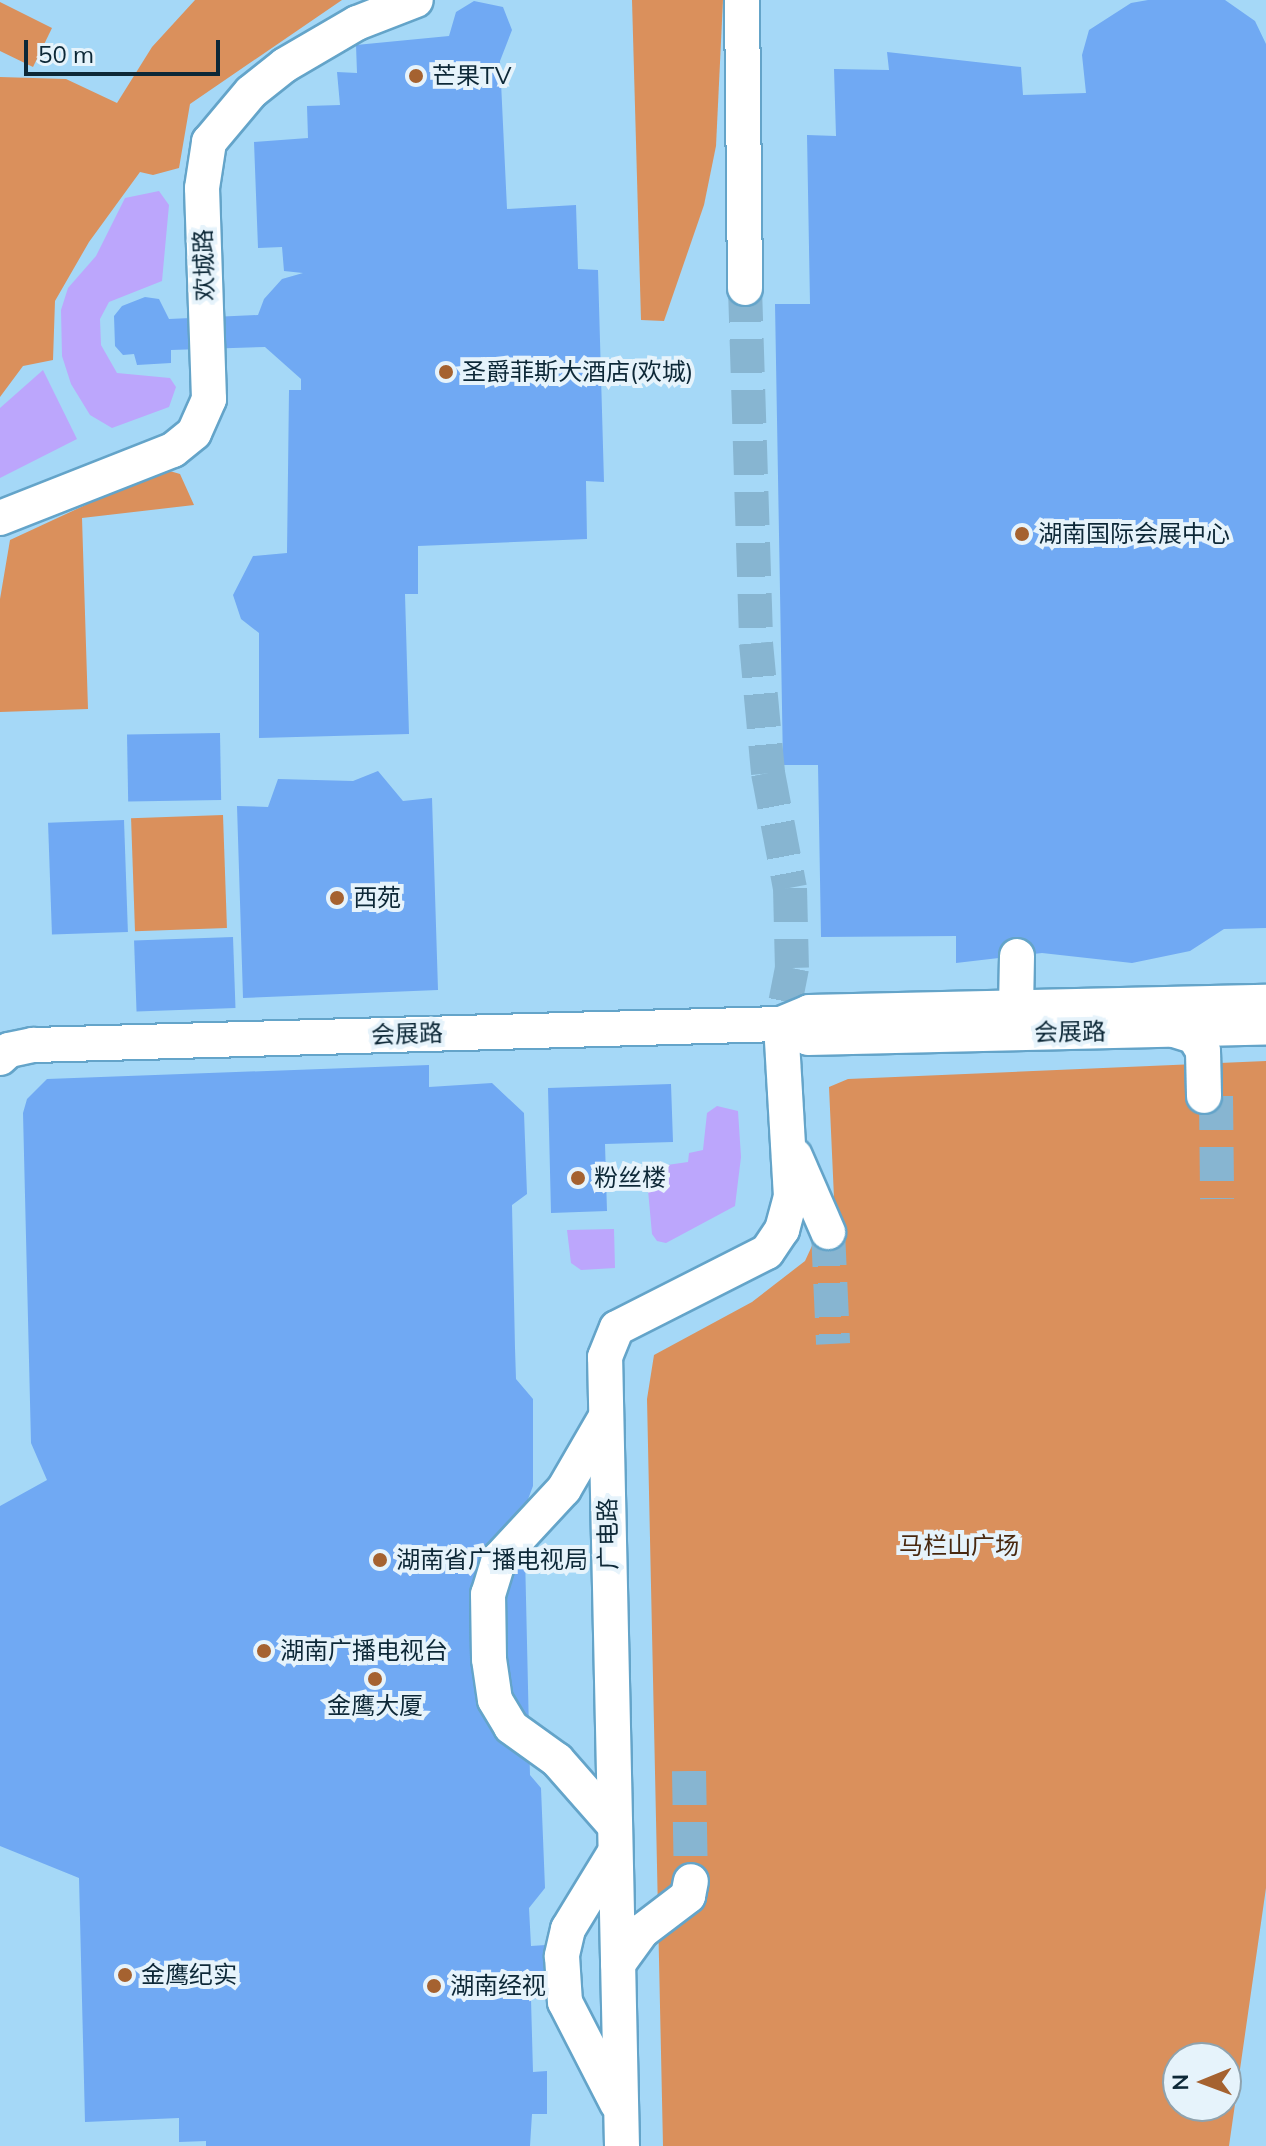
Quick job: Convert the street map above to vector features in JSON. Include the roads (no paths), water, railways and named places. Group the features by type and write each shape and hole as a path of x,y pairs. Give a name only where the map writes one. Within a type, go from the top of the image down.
{"street":[{"name":"欢城路","path":"1,519 173,450 194,433 209,399 202,188 209,142 251,92 298,56 357,23 416,0"},
{"path":"742,0 745,288"},
{"path":"1016,1014 1017,956"},
{"name":"会展路","path":"33,1045 781,1024 809,1012 1016,1014 1266,1002"},
{"name":"会展路","path":"1016,1014 1174,1030 1251,1028"},
{"name":"广电路","path":"622,2146 605,1357 617,1328 767,1252 789,1216 789,1145 781,1024"},
{"path":"1174,1030 1194,1036 1203,1051 1210,1096 1218,1047 1251,1028"},
{"path":"0,1034 33,1045"},
{"path":"0,1058 33,1045"},
{"path":"789,1145 828,1232"},
{"path":"605,1418 564,1489 499,1559 488,1594 489,1659 495,1700 511,1727 557,1760 615,1839 568,1929 562,1982 565,2002 621,2111"},
{"path":"618,1964 642,1931 688,1896 691,1881"}],"tunnel":[{"path":"745,288 756,643 768,773 790,888 792,968 781,1024"},
{"path":"1216,1096 1217,1199"},
{"path":"828,1232 833,1344"},
{"path":"689,1771 691,1881"}],"place":[{"name":"芒果TV","path":"416,76"},
{"name":"圣爵菲斯大酒店(欢城)","path":"446,372"},
{"name":"湖南国际会展中心","path":"1022,534"},
{"name":"西苑","path":"337,898"},
{"name":"粉丝楼","path":"578,1178"},
{"name":"湖南省广播电视局","path":"380,1560"},
{"name":"湖南广播电视台","path":"264,1651"},
{"name":"金鹰大厦","path":"375,1679"},
{"name":"金鹰纪实","path":"125,1975"},
{"name":"湖南经视","path":"434,1986"}],"park label":[{"name":"马栏山广场","path":"959,1546"}]}
